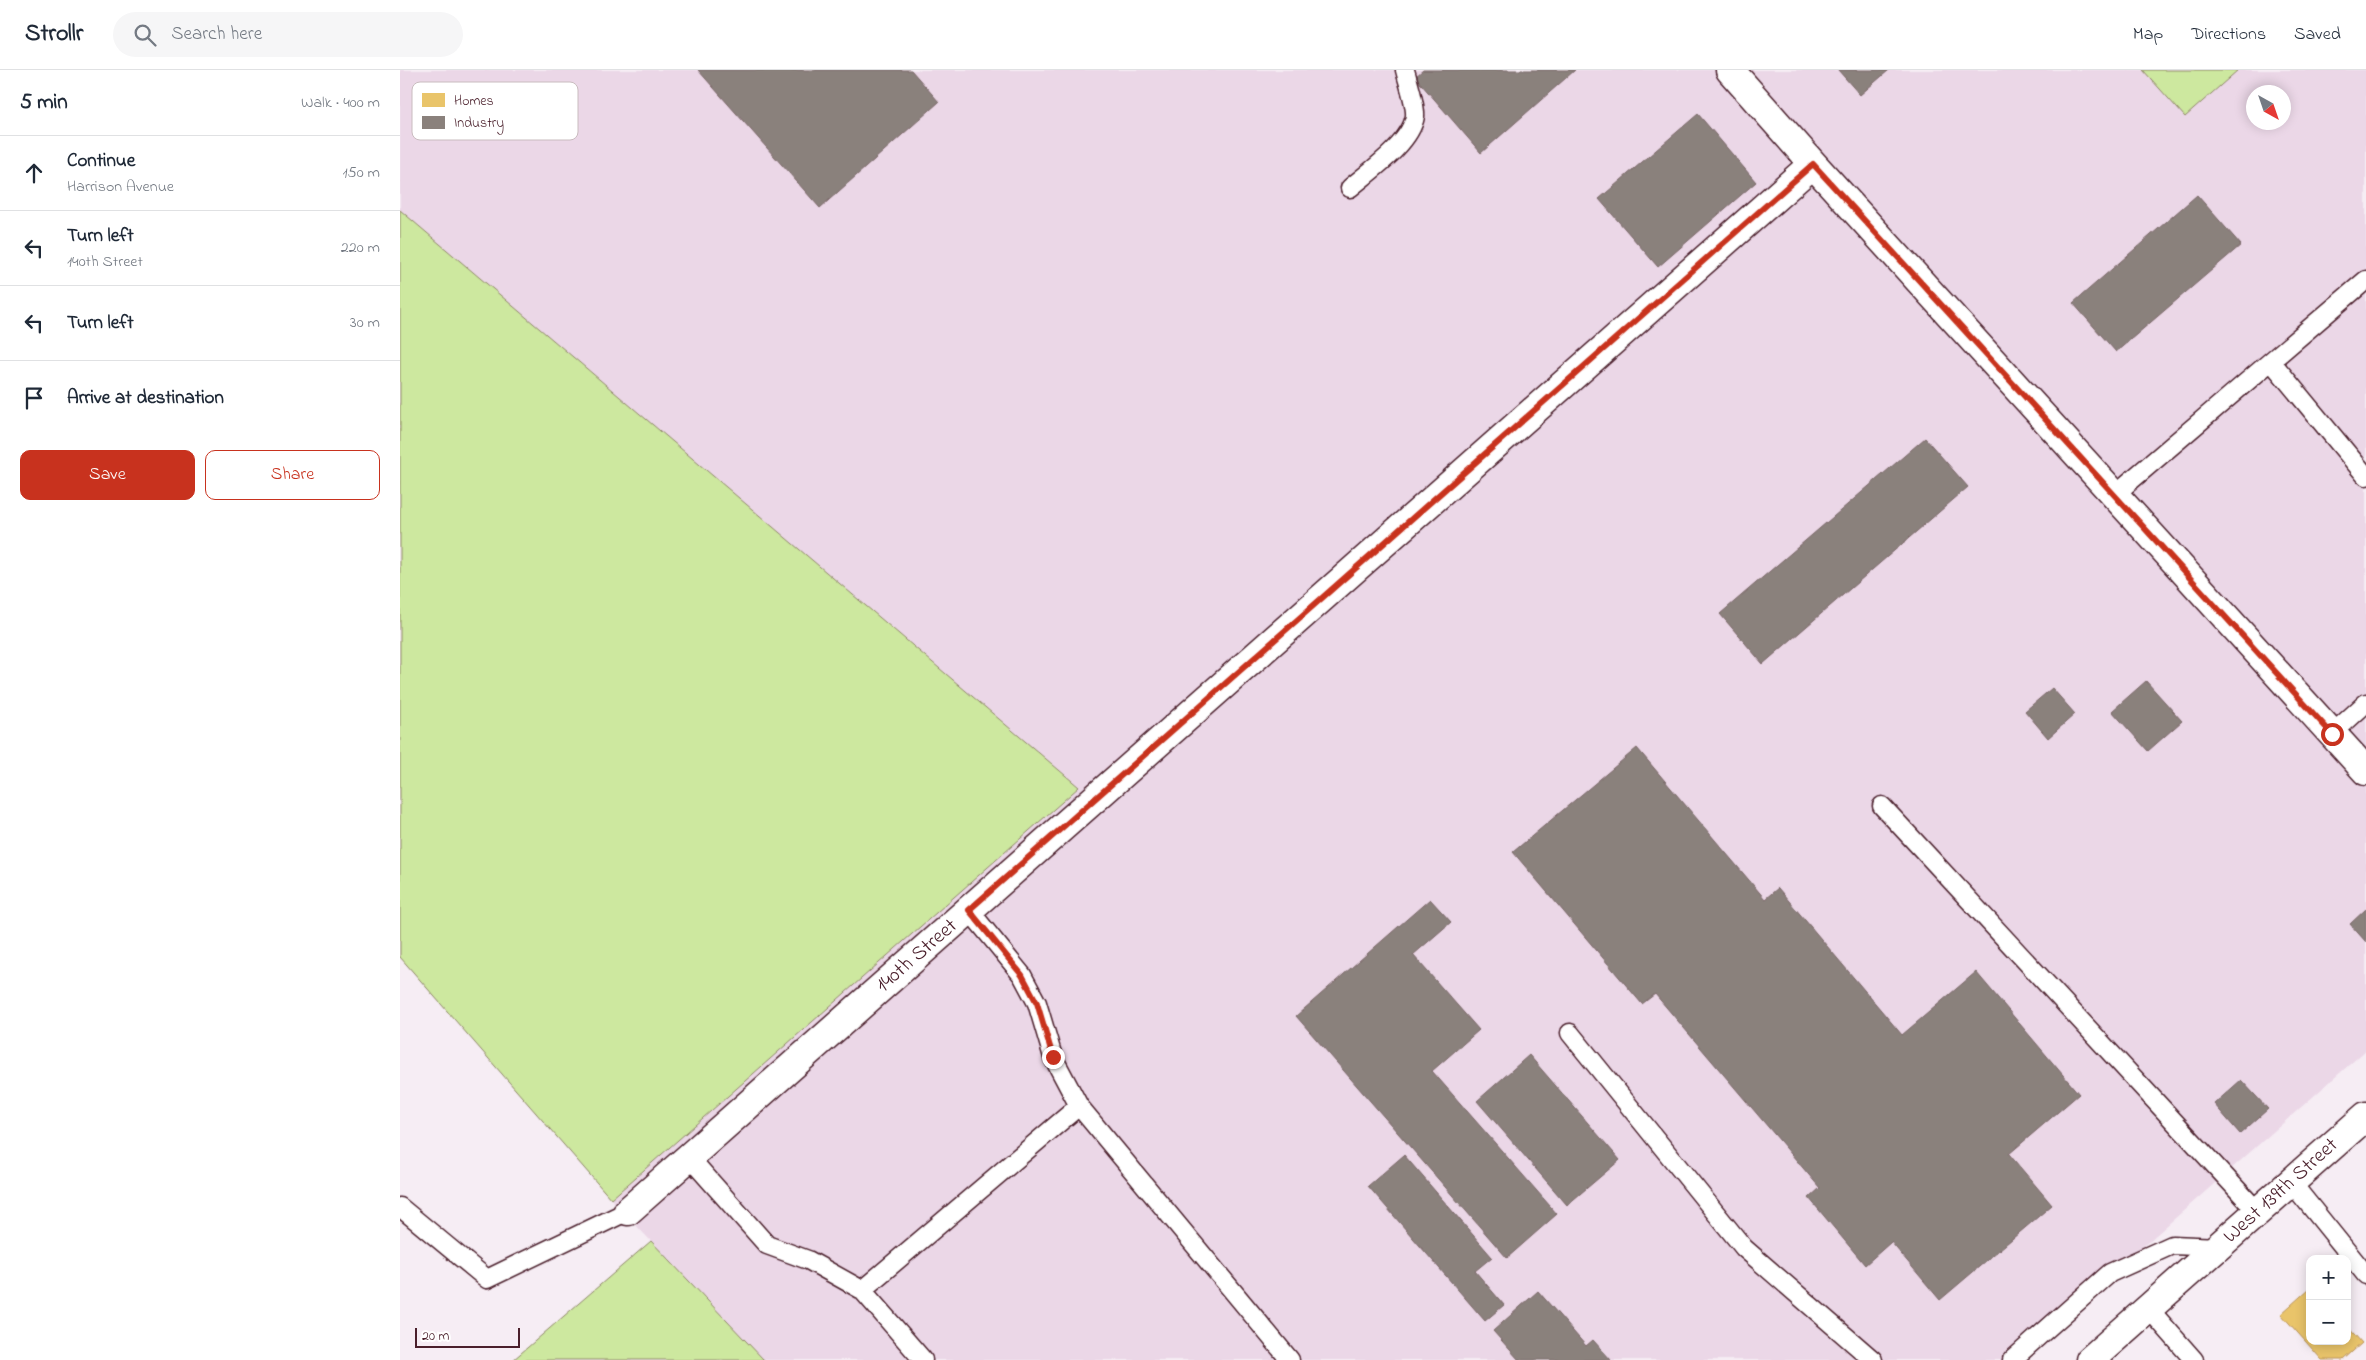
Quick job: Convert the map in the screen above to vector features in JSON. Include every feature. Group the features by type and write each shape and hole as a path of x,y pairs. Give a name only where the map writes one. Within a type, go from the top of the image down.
{"street":[{"path":"1730,70 1813,164 2366,772"},
{"name":"140th Street","path":"628,1211 1813,164"},
{"name":"West 139th Street","path":"2090,1360 2366,1116"}],"lane":[{"path":"1350,188 1381,163 1409,133 1415,115 1405,70"},
{"path":"2114,495 2366,280"},
{"path":"2271,361 2366,476"},
{"path":"2332,734 2366,702"},
{"path":"1882,806 2258,1212"},
{"path":"969,910 1022,975 1037,1003 1053,1057 1079,1106 1290,1360"},
{"path":"1570,1033 1744,1248 1873,1360"},
{"path":"862,1290 1079,1106"},
{"path":"689,1157 767,1245 808,1260 862,1290 923,1360"},
{"path":"2291,1182 2366,1276"},
{"path":"400,1207 487,1279 628,1211"},
{"name":"West 139th Street","path":"2012,1360 2110,1273 2172,1246 2219,1247"},
{"path":"2149,1309 2194,1360"}],"shaded area":[{"path":"400,70 2143,70 2185,116 2238,70 2366,70 2366,1050 2014,1360 764,1360 611,1199 1079,787 400,210"}],"green space":[{"path":"2143,70 2238,70 2185,117"},
{"path":"400,210 1079,787 611,1199 400,957"},
{"path":"651,1241 764,1360 513,1360"}],"building: Homes":[{"path":"2306,1292 2306,1342 2281,1314"},
{"path":"2351,1331 2362,1343 2343,1360 2322,1360 2309,1345 2351,1345"}],"building: Industry":[{"path":"698,70 911,70 939,102 820,208"},
{"path":"1423,70 1575,70 1481,153 1415,77"},
{"path":"1838,70 1889,70 1860,95"},
{"path":"1698,114 1756,182 1658,267 1599,199"},
{"path":"2197,195 2241,245 2116,352 2073,303"},
{"path":"1925,438 1968,487 1763,664 1720,614"},
{"path":"2146,681 2182,721 2148,751 2112,711"},
{"path":"2052,688 2075,714 2048,738 2025,711"},
{"path":"1637,748 1765,899 1778,888 1902,1035 1976,972 2079,1094 2009,1154 2052,1205 1940,1300 1891,1242 1865,1265 1809,1198 1820,1188 1655,994 1642,1004 1513,852"},
{"path":"1430,899 1451,922 1413,955 1479,1030 1432,1071 1557,1214 1507,1258 1296,1016"},
{"path":"2366,909 2366,942 2350,924"},
{"path":"1529,1055 1620,1160 1567,1205 1477,1101"},
{"path":"2241,1080 2268,1109 2240,1134 2214,1104"},
{"path":"1404,1155 1492,1257 1475,1271 1504,1305 1485,1321 1368,1186"},
{"path":"1538,1291 1586,1346 1593,1340 1611,1360 1519,1360 1493,1331"}],"route":[{"path":"1053,1057 1037,1003 1022,975 969,910 1813,164 2332,734"}]}
